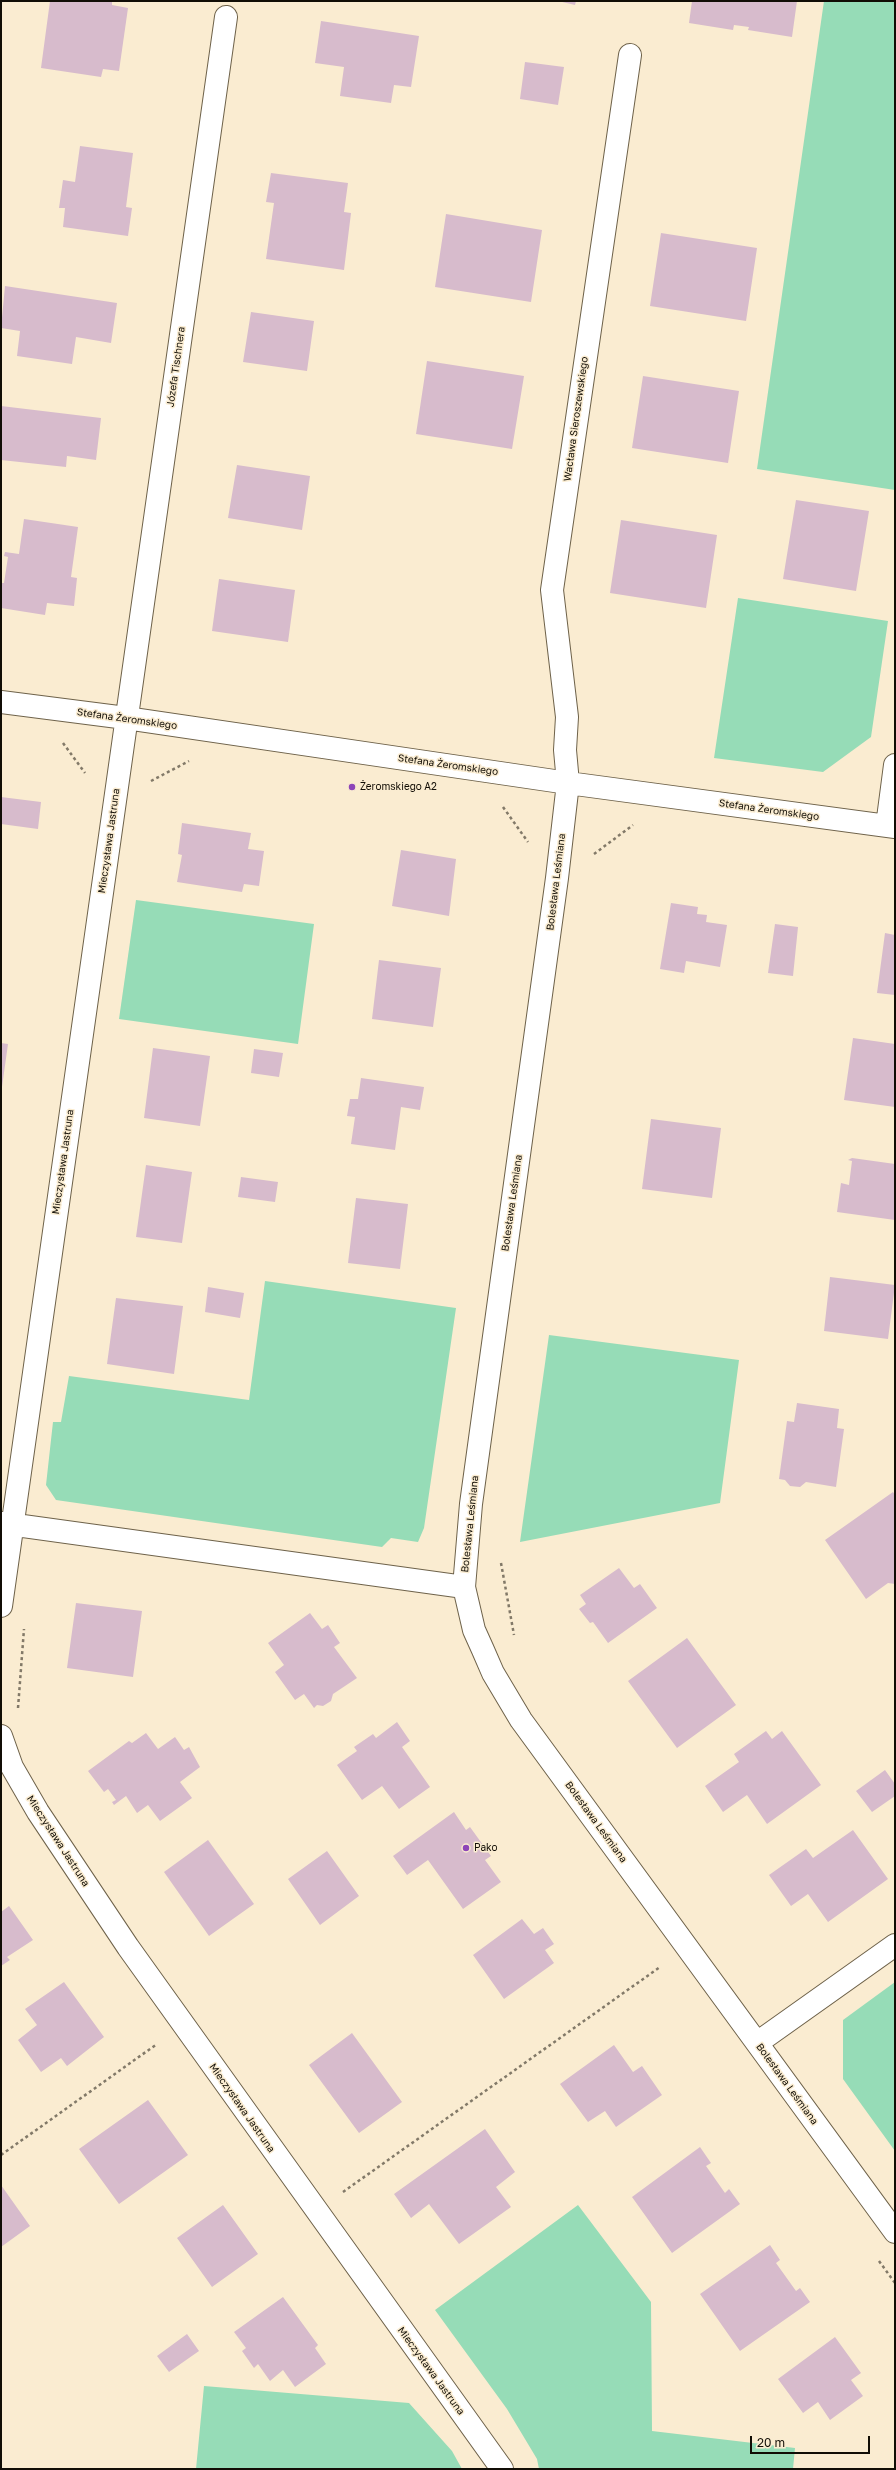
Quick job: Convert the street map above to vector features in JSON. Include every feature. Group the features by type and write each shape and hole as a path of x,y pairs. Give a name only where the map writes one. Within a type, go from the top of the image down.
{"street":[{"name":"Józefa Tischnera","path":"126,718 226,16"},
{"name":"Wacława Sieroszewskiego","path":"568,783 565,750 566,717 552,590 630,55"},
{"name":"Stefana Żeromskiego","path":"1,702 126,718 568,783 891,826"},
{"name":"Mieczysława Jastruna","path":"1,1606 6,1524 126,718"},
{"path":"891,826 895,765"},
{"name":"Bolesława Leśmiana","path":"568,783 471,1504 464,1587 477,1637 493,1673 521,1720 895,2232"},
{"path":"6,1524 464,1587"},
{"name":"Mieczysława Jastruna","path":"1,1736 12,1767 30,1800 102,1908 252,2122 502,2469"},
{"path":"757,2043 895,1945"}],"path":[{"path":"59,738 92,782 136,789 191,760"},
{"path":"500,803 530,845 560,851 592,855 635,823"},
{"path":"501,1562 515,1640"},
{"path":"18,1715 18,1692 24,1628"},
{"path":"341,2193 661,1966"},
{"path":"1,2155 161,2040"}],"green space":[{"path":"824,1 895,1 895,490 757,469"},
{"path":"738,598 888,621 871,737 823,772 714,758"},
{"path":"136,900 314,924 298,1044 119,1019"},
{"path":"265,1281 456,1308 424,1528 418,1542 391,1538 382,1547 56,1500 46,1485 53,1422 61,1422 69,1376 249,1400"},
{"path":"549,1335 739,1360 720,1503 520,1542"},
{"path":"895,1982 895,2151 843,2079 843,2020"},
{"path":"578,2205 651,2302 652,2431 795,2448 793,2469 539,2469 537,2459 507,2409 435,2310"},
{"path":"204,2386 409,2403 452,2451 462,2469 196,2469"}],"building":[{"path":"50,1 112,1 112,5 128,8 119,71 103,69 101,77 41,68"},
{"path":"558,1 576,1 575,5"},
{"path":"692,1 797,1 792,37 748,30 749,27 734,25 733,30 689,23"},
{"path":"321,21 419,36 411,87 394,85 391,103 340,96 344,67 315,63"},
{"path":"525,62 564,67 558,105 520,99"},
{"path":"80,146 133,153 126,207 132,208 128,236 63,227 65,208 59,208 63,180 75,182"},
{"path":"271,173 348,183 344,212 351,213 344,270 266,259 274,203 266,202"},
{"path":"446,214 542,230 531,302 435,287"},
{"path":"661,233 757,248 746,321 650,306"},
{"path":"5,286 117,303 111,343 76,337 72,364 17,356 20,331 1,328"},
{"path":"251,312 314,321 307,371 243,362"},
{"path":"427,361 524,376 512,449 416,434"},
{"path":"643,376 739,391 728,463 632,448"},
{"path":"1,406 101,418 96,460 67,456 66,467 1,460"},
{"path":"237,465 310,476 302,530 228,518"},
{"path":"796,500 869,511 856,591 783,579"},
{"path":"24,519 78,527 71,577 77,578 74,606 47,603 45,615 1,608 1,583 4,583 8,557 4,556 5,552 19,554"},
{"path":"621,520 717,535 706,608 610,593"},
{"path":"219,579 295,590 288,642 212,631"},
{"path":"1,797 41,802 38,829 1,824"},
{"path":"182,823 251,833 248,849 264,851 259,886 244,884 242,892 177,882 182,855 178,854"},
{"path":"401,850 456,859 449,916 392,906"},
{"path":"671,903 698,907 697,914 707,915 706,922 727,925 720,967 686,961 684,973 660,969"},
{"path":"775,924 798,927 793,976 768,973"},
{"path":"885,933 895,935 895,995 877,993"},
{"path":"379,960 441,968 433,1027 372,1019"},
{"path":"853,1038 895,1044 895,1107 844,1100"},
{"path":"1,1043 8,1044 2,1087 1,1087"},
{"path":"153,1048 210,1056 200,1126 144,1118"},
{"path":"254,1049 283,1053 279,1077 251,1073"},
{"path":"361,1078 424,1087 420,1110 401,1107 395,1150 351,1144 355,1117 347,1116 350,1099 358,1099"},
{"path":"651,1119 721,1128 712,1198 642,1189"},
{"path":"852,1158 895,1164 895,1220 837,1212 841,1183 849,1185 852,1161 848,1160"},
{"path":"146,1165 192,1172 182,1243 136,1237"},
{"path":"241,1177 278,1182 275,1202 238,1197"},
{"path":"356,1198 408,1204 400,1269 348,1263"},
{"path":"830,1277 895,1285 888,1339 824,1331"},
{"path":"208,1287 244,1293 240,1318 205,1312"},
{"path":"116,1298 183,1306 174,1374 107,1364"},
{"path":"797,1403 839,1409 837,1428 844,1429 836,1487 806,1482 800,1487 790,1486 785,1480 779,1479 787,1421 794,1422"},
{"path":"893,1492 895,1495 895,1584 888,1583 866,1599 825,1540"},
{"path":"619,1568 634,1588 640,1584 657,1608 608,1643 593,1622 590,1623 579,1609 586,1604 580,1595"},
{"path":"76,1603 142,1611 133,1677 67,1668"},
{"path":"310,1613 322,1629 328,1625 340,1643 334,1647 357,1678 333,1694 331,1701 323,1706 317,1705 314,1708 304,1694 295,1700 275,1672 284,1665 268,1643"},
{"path":"687,1638 736,1705 677,1748 628,1681"},
{"path":"397,1722 410,1741 402,1747 430,1787 399,1809 382,1786 362,1800 337,1765 357,1751 354,1747 373,1734 376,1738"},
{"path":"766,1731 772,1739 782,1731 821,1785 767,1824 747,1795 723,1812 705,1786 739,1762 734,1754"},
{"path":"146,1733 158,1749 175,1737 184,1750 189,1747 200,1767 180,1782 192,1798 160,1821 148,1805 137,1813 126,1796 114,1805 112,1802 116,1800 108,1789 104,1792 88,1771 129,1741 132,1743"},
{"path":"885,1770 895,1784 895,1796 872,1812 856,1791"},
{"path":"454,1812 466,1830 470,1827 491,1856 485,1860 501,1882 463,1909 428,1860 407,1875 393,1856"},
{"path":"853,1830 888,1879 828,1922 808,1894 791,1906 769,1875 806,1849 813,1858"},
{"path":"208,1840 254,1904 209,1936 164,1872"},
{"path":"327,1851 359,1896 320,1925 288,1879"},
{"path":"9,1906 33,1940 7,1957 10,1960 1,1966 1,1912"},
{"path":"522,1919 534,1934 543,1928 554,1944 545,1950 554,1963 504,1999 473,1955"},
{"path":"64,1982 104,2037 67,2066 61,2058 41,2072 18,2040 37,2025 25,2009"},
{"path":"352,2033 402,2102 359,2133 309,2065"},
{"path":"614,2045 633,2072 642,2066 662,2095 616,2127 605,2111 588,2122 560,2084"},
{"path":"148,2100 188,2155 119,2204 79,2149"},
{"path":"485,2129 515,2172 496,2187 511,2207 459,2244 429,2204 411,2218 394,2194"},
{"path":"700,2147 711,2163 706,2166 725,2193 729,2189 740,2204 672,2253 632,2197"},
{"path":"1,2185 30,2226 1,2247"},
{"path":"223,2205 258,2254 212,2287 177,2238"},
{"path":"770,2245 780,2260 776,2263 796,2291 800,2288 810,2302 740,2351 700,2294"},
{"path":"283,2297 318,2345 315,2348 326,2364 295,2387 283,2370 270,2381 258,2364 254,2368 242,2351 246,2348 234,2332"},
{"path":"187,2334 199,2351 169,2372 157,2356"},
{"path":"835,2337 861,2373 851,2380 863,2396 830,2420 818,2402 803,2413 778,2379"}],"place":[{"name":"Żeromskiego A2","path":"352,787"},
{"name":"Pako","path":"466,1848"}]}
